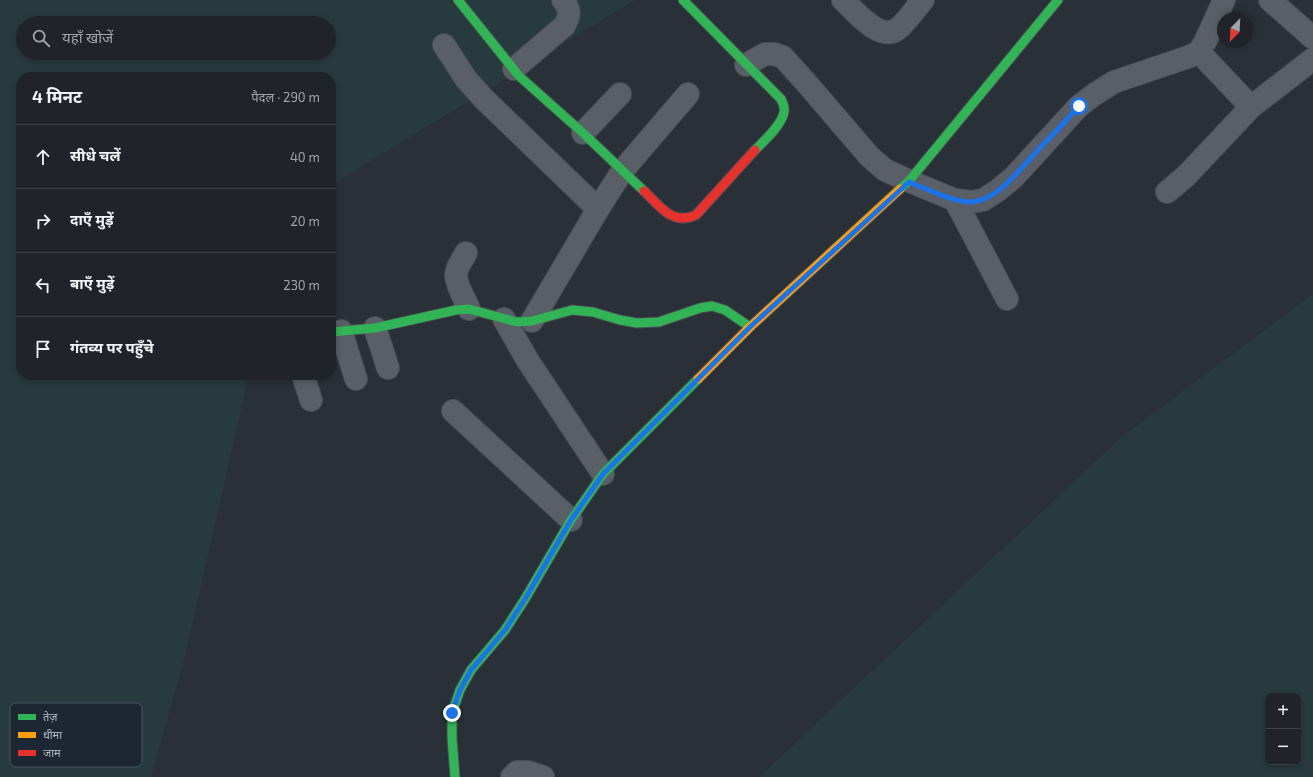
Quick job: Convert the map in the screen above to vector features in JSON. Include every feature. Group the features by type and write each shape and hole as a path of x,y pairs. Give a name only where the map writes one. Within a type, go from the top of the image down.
{"street":[{"path":"458,0 519,76 623,170 668,214 686,220 696,215 777,126 783,116 785,107 781,99 683,0"},
{"path":"514,69 564,26 569,18 570,11 563,0"},
{"path":"843,0 873,28 880,32 889,33 898,30 923,0"},
{"path":"455,777 452,713 460,690 471,670 505,630 521,606 571,520 603,474 750,327 909,182 1058,0"},
{"path":"746,65 765,54 774,54 783,57 868,156 885,170 909,182 955,200 971,202 983,200 998,191 1014,177 1079,106 1095,94 1114,82 1199,52 1224,0"},
{"path":"1270,0 1313,38"},
{"path":"444,45 466,79 483,98 598,209"},
{"path":"1199,52 1251,107"},
{"path":"1167,192 1186,176 1251,107 1313,59"},
{"path":"583,133 620,94"},
{"path":"532,321 598,209 623,170 688,94"},
{"path":"955,200 1007,299"},
{"path":"466,253 458,268 456,276 469,309"},
{"path":"356,379 336,331 375,328 456,310 469,309 517,322 532,321 572,310 593,312 620,320 637,323 659,322 700,308 712,306 725,310 750,327"},
{"path":"504,319 528,361 603,474"},
{"path":"375,328 388,368"},
{"path":"304,380 310,400"},
{"path":"453,411 571,520"},
{"path":"512,777 517,772 528,772 543,777"}],"green space":[{"path":"0,0 635,0 336,182 336,72 16,72 16,380 248,380 184,660 151,777 0,777"},
{"path":"1313,294 1313,777 759,777 1124,435"}],"traffic: fast":[{"path":"458,0 519,76 583,133 644,191"},
{"path":"683,0 781,99 784,105 783,117 780,122 755,150"},
{"path":"900,189 909,181 1058,0"},
{"path":"336,332 375,328 456,310 469,309 517,322 532,321 572,310 593,312 620,320 637,323 659,322 700,308 712,306 725,310 750,327"},
{"path":"455,777 452,713 460,690 471,670 505,630 525,599 571,520 603,474 698,379"}],"traffic: slow":[{"path":"698,379 750,327 900,189"}],"traffic: jam":[{"path":"644,191 667,213 680,218 688,218 696,215 755,150"}],"route":[{"path":"452,713 460,690 471,670 505,630 525,599 571,520 603,474 750,327 909,182 955,200 971,202 983,200 998,191 1014,177 1079,106"}]}
